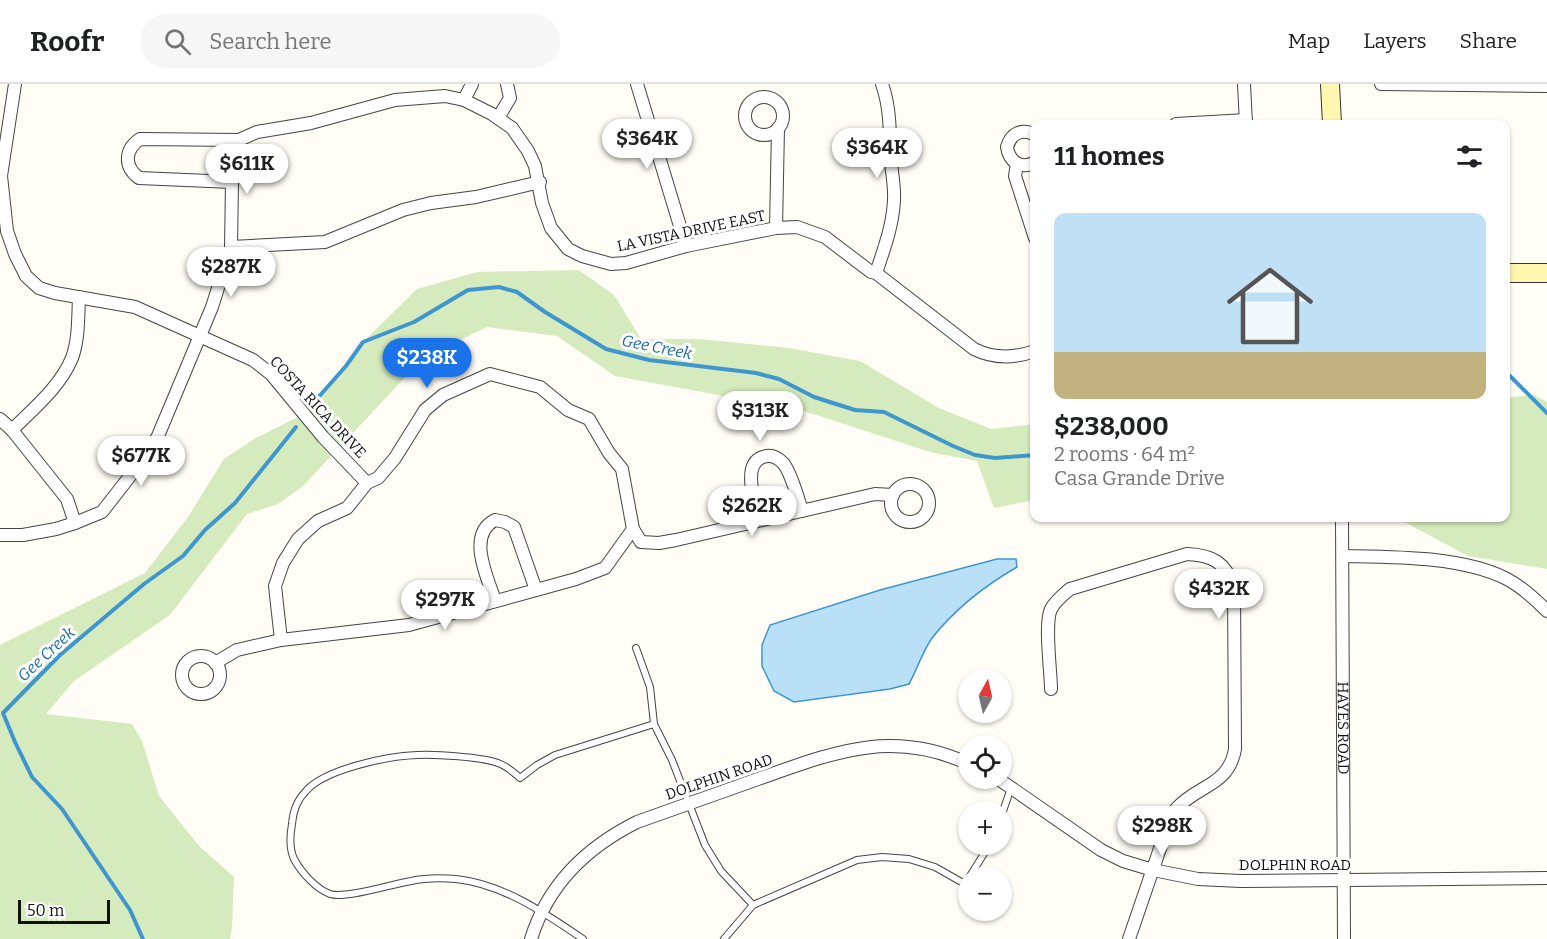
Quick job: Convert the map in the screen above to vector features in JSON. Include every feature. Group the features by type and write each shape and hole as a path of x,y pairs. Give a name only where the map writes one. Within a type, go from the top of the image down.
{"street":[{"name":"COSTA RICA DRIVE","path":"15,84 3,139 1,176 7,231 26,276 39,288 55,293 135,307 253,360 271,374 323,437 367,483"},
{"path":"232,182 139,178 129,168 127,154 134,143 140,140 239,140 258,132 311,123 395,100 445,96 464,100 472,84"},
{"path":"498,118 510,98 507,84"},
{"path":"637,84 686,246"},
{"path":"876,273 889,235 894,200 890,157 890,118 888,100 882,84"},
{"path":"1244,84 1246,120"},
{"path":"1330,84 1332,120"},
{"path":"1381,84 1547,86"},
{"name":"LA VISTA DRIVE EAST","path":"464,100 512,128 536,166 542,203 551,228 568,249 582,256 611,264 626,263 686,246 776,228 797,227 825,237 986,356 1017,357 1030,353"},
{"path":"776,228 778,128"},
{"path":"1030,133 1019,132 1009,141 1008,154 1017,164 1030,165"},
{"path":"0,535 23,535 75,523 102,512 158,436 212,307 231,247 232,182 239,140"},
{"path":"1017,164 1015,176 1030,222"},
{"path":"231,247 325,242 403,210 431,203 476,197 540,182"},
{"path":"1510,273 1547,273"},
{"path":"12,430 46,397 62,377 73,356 78,329 79,297"},
{"path":"281,640 274,586 283,563 298,539 318,521 347,508 367,483 378,478 395,458 425,410 443,394 490,374 540,387 568,410 589,419 609,453 622,469 633,529 642,542 659,543 875,494 893,495"},
{"path":"0,419 12,430 67,499 75,523"},
{"path":"761,520 754,501 751,480 752,465 758,458 767,455 775,456 785,465 802,511"},
{"path":"495,601 480,541 485,526 495,520 514,527 536,590"},
{"name":"HAYES ROAD","path":"1342,522 1344,939"},
{"path":"215,663 237,650 281,640 410,625 576,579 605,568 633,529"},
{"path":"1052,689 1048,623 1050,611 1059,598 1070,589 1187,554 1205,555 1219,563 1230,574 1234,588 1235,749 1233,760 1225,773 1213,784 1190,796 1175,810 1130,939"},
{"path":"1343,556 1402,558 1455,563 1475,568 1507,579 1547,611"},
{"name":"DOLPHIN ROAD","path":"531,939 542,911 568,872 587,853 612,834 637,822 833,753 871,746 901,746 929,750 958,760"},
{"name":"DOLPHIN ROAD","path":"1012,788 1101,850 1123,861 1154,870 1209,879 1547,878"}],"lane":[{"path":"636,648 650,687 654,724 672,760 705,845 721,871 753,905"},
{"path":"583,939 542,911 497,890 456,879 413,880 346,894 331,894 303,872 294,859 290,847 290,834 297,801 307,789 322,778 340,770 416,754 485,759 499,763 520,778 555,755 654,724"},
{"path":"724,939 753,905 857,860 882,857 909,859 935,867 964,884 983,855"}],"green space":[{"path":"579,270 614,295 641,339 699,339 789,348 860,361 939,408 991,429 1030,425 1030,501 994,508 977,461 930,452 801,410 615,376 557,336 487,327 423,358 341,446 310,410 356,349 417,289 477,272"},
{"path":"1534,395 1547,402 1547,569 1468,556 1404,522 1510,522 1510,398"},
{"path":"298,417 331,456 303,486 278,504 247,514 170,615 74,681 46,714 132,724 142,741 159,796 199,846 234,877 230,939 0,939 0,645 145,573 188,517 224,459 254,439"}],"water":[{"path":"997,559 1016,559 1017,567 972,598 941,627 929,643 909,684 890,689 794,702 774,691 762,666 762,645 770,625 880,590"}],"waterway":[{"name":"Gee Creek","path":"315,401 346,366 363,342 414,322 468,290 499,287 517,292 606,349 649,360 756,373 779,379 814,397 855,410 884,412 975,455 995,458 1030,455"},
{"name":"Gee Creek","path":"1510,376 1547,413"},
{"name":"Gee Creek","path":"143,939 130,910 62,809 32,777 3,713 60,655 144,584 183,556 205,530 235,503 296,427"}]}
